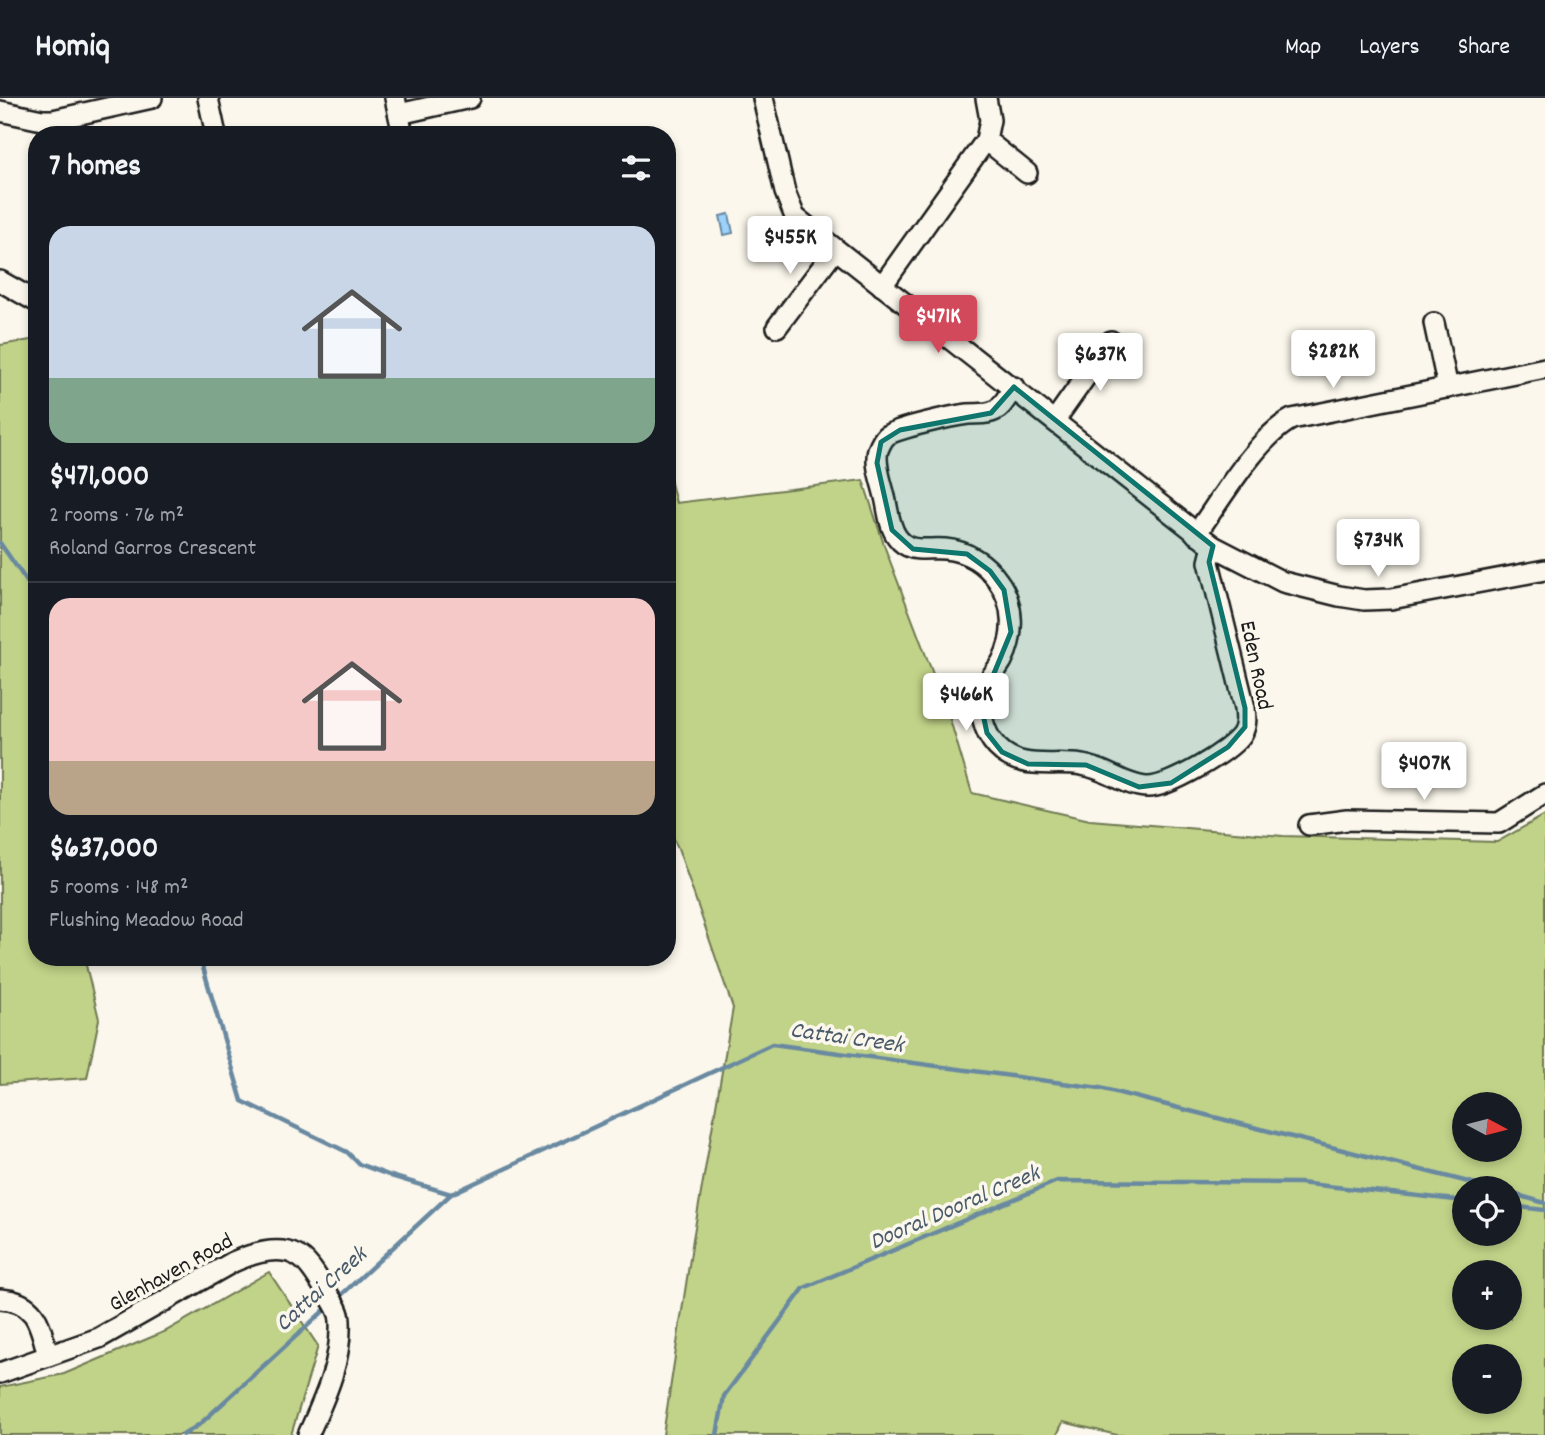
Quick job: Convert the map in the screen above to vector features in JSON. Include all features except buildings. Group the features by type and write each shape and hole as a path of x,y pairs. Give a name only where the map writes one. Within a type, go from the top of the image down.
{"street":[{"path":"0,111 53,120 152,98"},
{"path":"208,98 214,126"},
{"path":"401,126 397,106 470,98"},
{"path":"763,98 789,206 795,217 1213,546 1283,582 1364,600 1391,599 1545,570"},
{"path":"882,286 986,140 990,120 986,98"},
{"path":"986,140 1027,173"},
{"path":"777,327 835,250"},
{"path":"0,281 28,297"},
{"path":"1434,323 1448,388"},
{"path":"1055,421 1111,341"},
{"path":"1196,534 1265,440 1279,426 1292,419 1545,368"},
{"name":"Eden Road","path":"1014,387 1002,405 990,413 968,414 893,432 881,442 877,457 892,530 902,543 913,549 948,549 967,554 990,570 1004,590 1012,617 1011,632 1002,661 985,688 981,705 987,733 1002,752 1028,764 1086,765 1139,787 1150,788 1171,783 1236,741 1245,727 1245,708 1209,562 1213,546"},
{"path":"1309,825 1347,820 1499,823 1545,794"},
{"name":"Glenhaven Road","path":"0,1373 99,1338 233,1262 256,1252 296,1255 315,1273 335,1305 340,1319 336,1364 327,1394 309,1435"},
{"path":"0,1299 25,1304 36,1316 48,1356"}],"highlighted area":[{"path":"1014,387 1213,546 1209,562 1245,708 1245,727 1228,747 1171,783 1139,787 1086,765 1028,764 1002,752 987,733 981,705 1011,632 1004,590 990,571 967,554 913,549 892,530 877,463 881,442 900,430 991,413"}],"green space":[{"path":"28,340 28,966 86,966 99,1019 87,1078 0,1084 0,345"},
{"path":"863,480 885,548 949,716 972,793 1090,820 1283,836 1497,842 1545,815 1545,1435 1117,1435 1063,1422 1057,1435 663,1435 693,1239 733,1008 676,844 676,503"},
{"path":"269,1272 318,1346 291,1435 0,1435 0,1387 64,1374 166,1331"}],"water":[{"path":"729,214 733,233 724,235 720,216"}],"waterway":[{"path":"0,543 28,583"},
{"path":"203,966 242,1101 347,1152 359,1164 451,1194"},
{"name":"Cattai Creek","path":"337,1299 451,1194 772,1044 1100,1088 1452,1178"},
{"name":"Dooral Dooral Creek","path":"717,1435 724,1396 804,1288 1057,1181 1299,1183 1452,1200"},
{"name":"Cattai Creek","path":"1522,1196 1545,1203"},
{"name":"Dooral Dooral Creek","path":"1522,1207 1545,1210"},
{"name":"Cattai Creek","path":"183,1435 200,1424 330,1305"}]}
